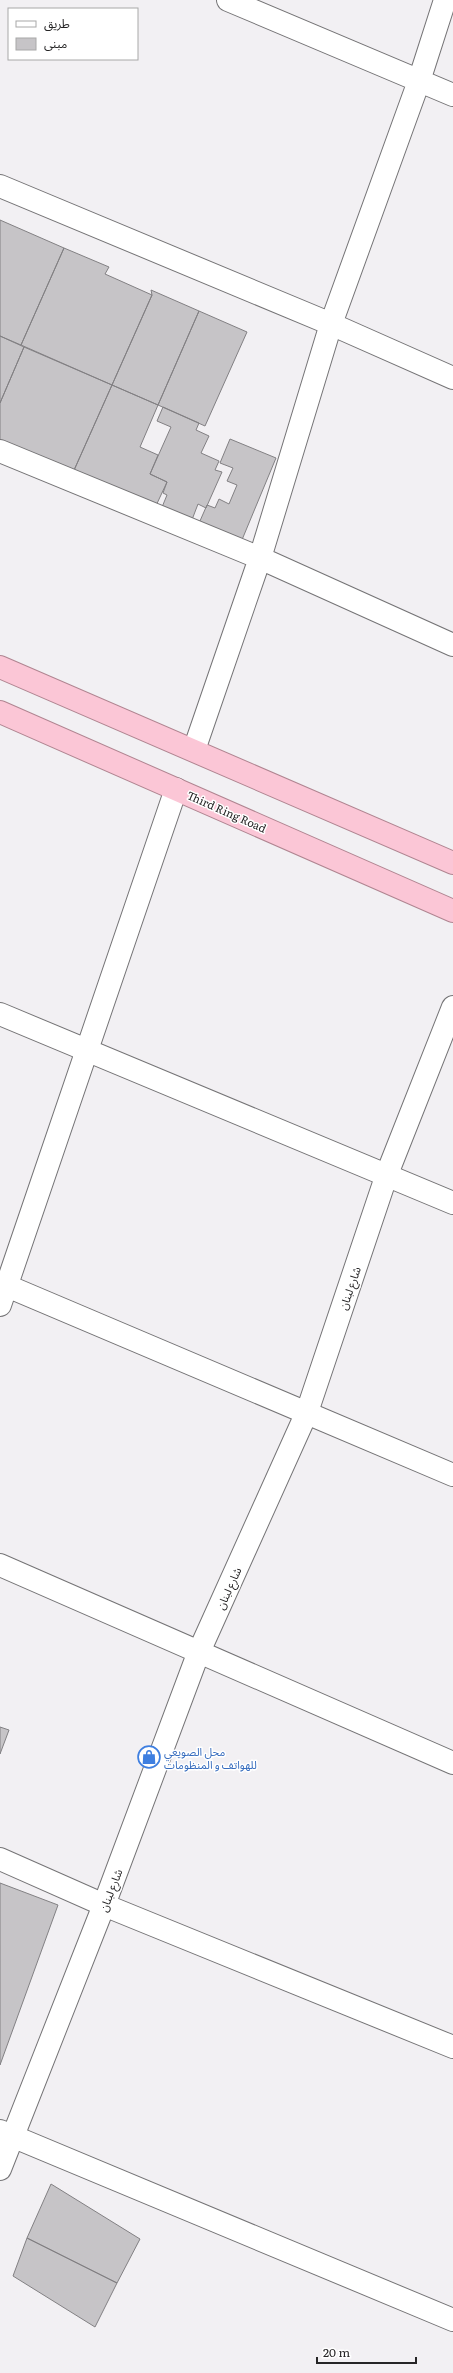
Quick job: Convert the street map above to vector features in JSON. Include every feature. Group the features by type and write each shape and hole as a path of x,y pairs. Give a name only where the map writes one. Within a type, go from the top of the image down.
{"highway":[{"path":"0,667 453,863"},
{"name":"Third Ring Road","path":"0,712 453,911"}],"street":[{"path":"228,0 453,95"},
{"path":"194,750 260,558 331,324 419,81 445,0"},
{"path":"0,186 331,324 453,378"},
{"path":"0,451 260,558 453,646"},
{"path":"176,789 87,1051 2,1291 307,1412 453,1475"},
{"name":"شارع لبنان","path":"0,2169 6,2133 104,1905 198,1654 307,1412 387,1174 453,1007"},
{"path":"0,1014 387,1174 453,1203"},
{"path":"0,1565 198,1654 453,1763"},
{"path":"0,1859 104,1905 453,2047"},
{"path":"6,2133 453,2320"}],"building":[{"path":"0,220 64,248 21,345 0,336"},
{"path":"64,248 109,267 105,274 152,295 112,385 21,345"},
{"path":"151,290 199,311 158,405 112,385 152,295"},
{"path":"199,311 247,332 205,426 158,405"},
{"path":"0,336 24,347 0,403"},
{"path":"24,347 112,385 71,477 0,447 0,403"},
{"path":"112,385 158,405 140,447 158,455 150,474 167,482 154,510 71,477"},
{"path":"163,407 199,423 196,430 209,436 201,453 219,461 215,470 222,472 206,508 198,504 190,525 160,512 167,495 163,493 167,482 150,474 171,427 157,421"},
{"path":"230,439 276,458 239,547 196,530 207,505 215,508 219,499 229,504 237,485 227,481 233,468 220,463"},
{"path":"0,1727 9,1730 0,1754"},
{"path":"0,1883 58,1905 0,2065"},
{"path":"51,2184 140,2239 117,2283 27,2238"},
{"path":"27,2238 117,2283 95,2327 13,2276"}],"place":[{"name":"محل الصويعي للهواتف و المنظومات","path":"149,1757"}]}
